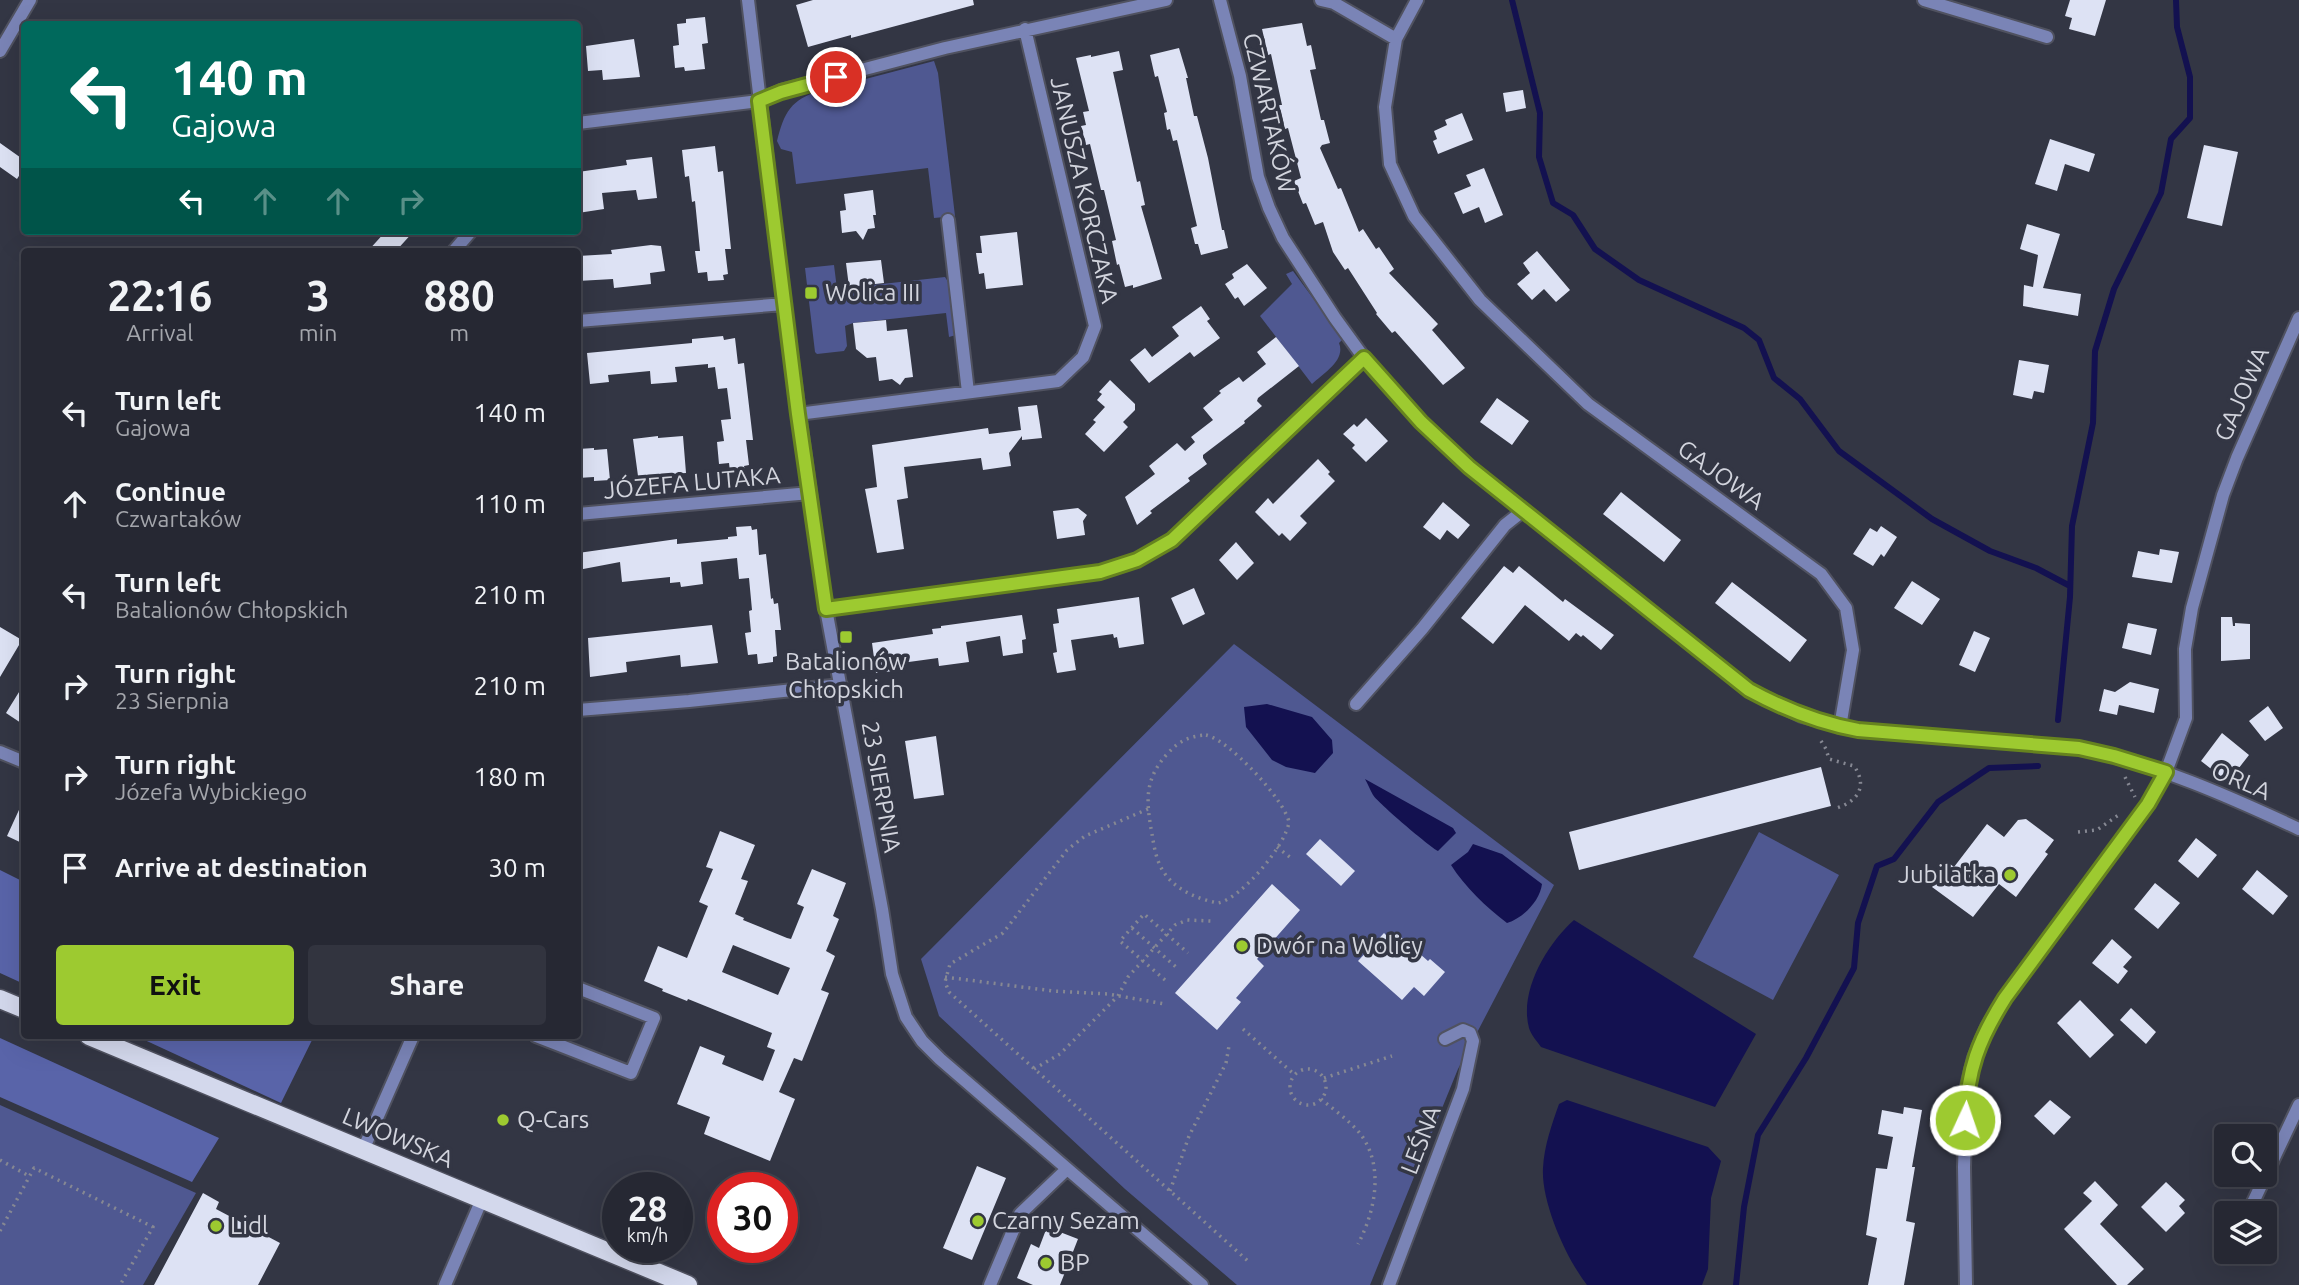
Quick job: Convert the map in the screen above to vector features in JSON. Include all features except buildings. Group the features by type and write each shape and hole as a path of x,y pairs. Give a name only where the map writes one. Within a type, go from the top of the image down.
{"main road":[{"path":"0,999 21,1008"},
{"name":"LWOWSKA","path":"96,1039 688,1285"}],"street":[{"path":"0,51 30,0"},
{"name":"23 SIERPNIA","path":"748,0 798,414 826,609 892,974 906,1017 922,1041 940,1059 1202,1285"},
{"path":"581,123 759,101 781,92 944,48 1166,0"},
{"name":"CZWARTAKÓW","path":"1220,0 1240,76 1258,177 1269,208 1283,239 1364,358 1421,422 1469,467 1749,690 1802,716 1840,727"},
{"path":"1321,0 1334,3 1396,39"},
{"name":"GAJOWA","path":"1417,0 1396,39 1385,107 1390,164 1414,216 1480,300 1588,404 1821,574 1846,608 1853,650 1840,727"},
{"path":"1924,0 2047,37"},
{"name":"JANUSZA KORCZAKA","path":"798,414 1058,381 1083,357 1095,326 1025,29"},
{"path":"948,220 968,392"},
{"path":"581,321 784,304"},
{"name":"GAJOWA","path":"1966,1285 1965,1120 1967,1086 1974,1058 1987,1027 2005,998 2148,804 2166,772 2186,718 2185,649 2207,548 2237,458 2299,318"},
{"path":"826,609 1100,572 1137,560 1172,540 1364,358"},
{"name":"JÓZEFA LUTAKA","path":"581,514 810,493"},
{"path":"1356,704 1422,629 1505,525 1524,510"},
{"path":"581,710 841,685"},
{"path":"1840,727 1897,735 2060,747 2102,753 2166,772"},
{"path":"0,752 21,761"},
{"name":"ORLA","path":"2166,772 2299,829"},
{"path":"544,1039 631,1073 654,1018 581,989"},
{"name":"LEŚNA","path":"1389,1285 1463,1089 1473,1041 1470,1033 1463,1030 1445,1039"},
{"path":"363,1150 412,1039"},
{"path":"2254,1201 2299,1105"},
{"path":"990,1285 1020,1214 1067,1169"},
{"path":"445,1285 482,1199"}],"path":[{"path":"1196,736 1214,737 1251,768 1284,809 1289,828 1277,847 1257,874 1232,898 1224,902 1210,901 1182,890 1161,869 1155,849 1147,809 1154,771 1175,746 1196,736"},
{"path":"1821,741 1829,759 1854,766 1862,781 1860,792 1854,800 1837,807"},
{"path":"2123,775 2130,784 2133,796 2137,798"},
{"path":"1147,809 1085,836 1067,850 1003,933 950,964 945,977 949,992 1249,1262"},
{"path":"2078,832 2097,830 2125,812"},
{"path":"1277,847 1291,858"},
{"path":"1165,980 1120,941 1144,914 1188,953"},
{"path":"1034,1069 1060,1054 1118,996 1128,977 1175,925 1187,920 1212,921"},
{"path":"1132,928 1176,967"},
{"path":"945,977 1118,996 1165,1004"},
{"path":"1243,1029 1295,1075"},
{"path":"1170,1192 1189,1136 1226,1063 1229,1046"},
{"path":"1324,1078 1392,1056"},
{"path":"1308,1068 1319,1072 1324,1078 1326,1088 1321,1099 1311,1104 1295,1099 1290,1088 1295,1075 1308,1068"},
{"path":"1321,1099 1360,1134 1375,1167 1371,1212 1358,1244"},
{"path":"0,1160 29,1176"},
{"path":"0,1231 34,1168 153,1227 120,1285"}],"shaded area":[{"path":"934,61 938,73 955,216 934,218 928,168 796,184 792,152 781,149 777,141 786,115 795,103 810,94"},
{"path":"834,265 837,289 945,277 953,297 956,335 949,337 946,313 853,323 845,326 847,346 844,351 817,354 805,268"},
{"path":"1293,271 1343,339 1339,343 1337,361 1312,384 1260,316 1292,284 1286,274"},
{"path":"1234,644 1554,885 1458,1069 1370,1285 1237,1285 1125,1189 939,1016 921,959"},
{"path":"1267,704 1312,717 1332,740 1333,753 1315,773 1286,767 1272,760 1246,727 1244,707"},
{"path":"1365,779 1453,828 1456,833 1438,851 1377,800"},
{"path":"1759,832 1839,875 1773,1000 1693,957"},
{"path":"1473,844 1502,854 1542,884 1530,908 1519,917 1507,923 1476,896 1451,865 1468,852"},
{"path":"0,870 21,880 21,983 0,973"},
{"path":"1574,920 1756,1034 1715,1107 1541,1047 1529,1028 1528,999 1545,955"},
{"path":"0,1038 219,1138 192,1182 0,1097"},
{"path":"142,1039 313,1039 281,1103"},
{"path":"1567,1100 1708,1147 1721,1161 1711,1198 1708,1269 1702,1285 1587,1285 1556,1229 1543,1182 1549,1135 1559,1104"},
{"path":"0,1105 196,1193 143,1285 0,1285"}],"waterway":[{"path":"1512,0 1540,113 1539,157 1553,203 1573,215 1595,249 1639,280 1744,328 1759,340 1774,378 1800,399 1839,451 1932,519 1990,551 2036,568 2070,586"},
{"path":"2058,720 2070,597 2072,526 2093,423 2095,351 2114,289 2161,193 2171,139 2190,118 2190,77 2177,27 2176,0"},
{"path":"1736,1285 1744,1207 1758,1135 1806,1058 1854,968 1858,923 1877,866 1894,859 1938,802 1989,768 2038,766"}],"place":[{"name":"Wolica III","path":"811,293"},
{"name":"Batalionów Chłopskich","path":"846,637"},
{"name":"Jubilatka","path":"2010,875"},
{"name":"Dwór na Wolicy","path":"1242,946"},
{"name":"Q-Cars","path":"503,1120"},
{"name":"Czarny Sezam","path":"978,1221"},
{"name":"Lidl","path":"216,1226"},
{"name":"BP","path":"1046,1263"}],"route":[{"path":"836,77 759,101 798,414 826,609 1100,572 1137,560 1172,540 1364,358 1421,422 1469,467 1749,690 1777,705 1802,716 1858,730 2079,748 2166,772 2148,804 2005,998 1987,1027 1974,1058 1967,1086 1965,1120"}]}
